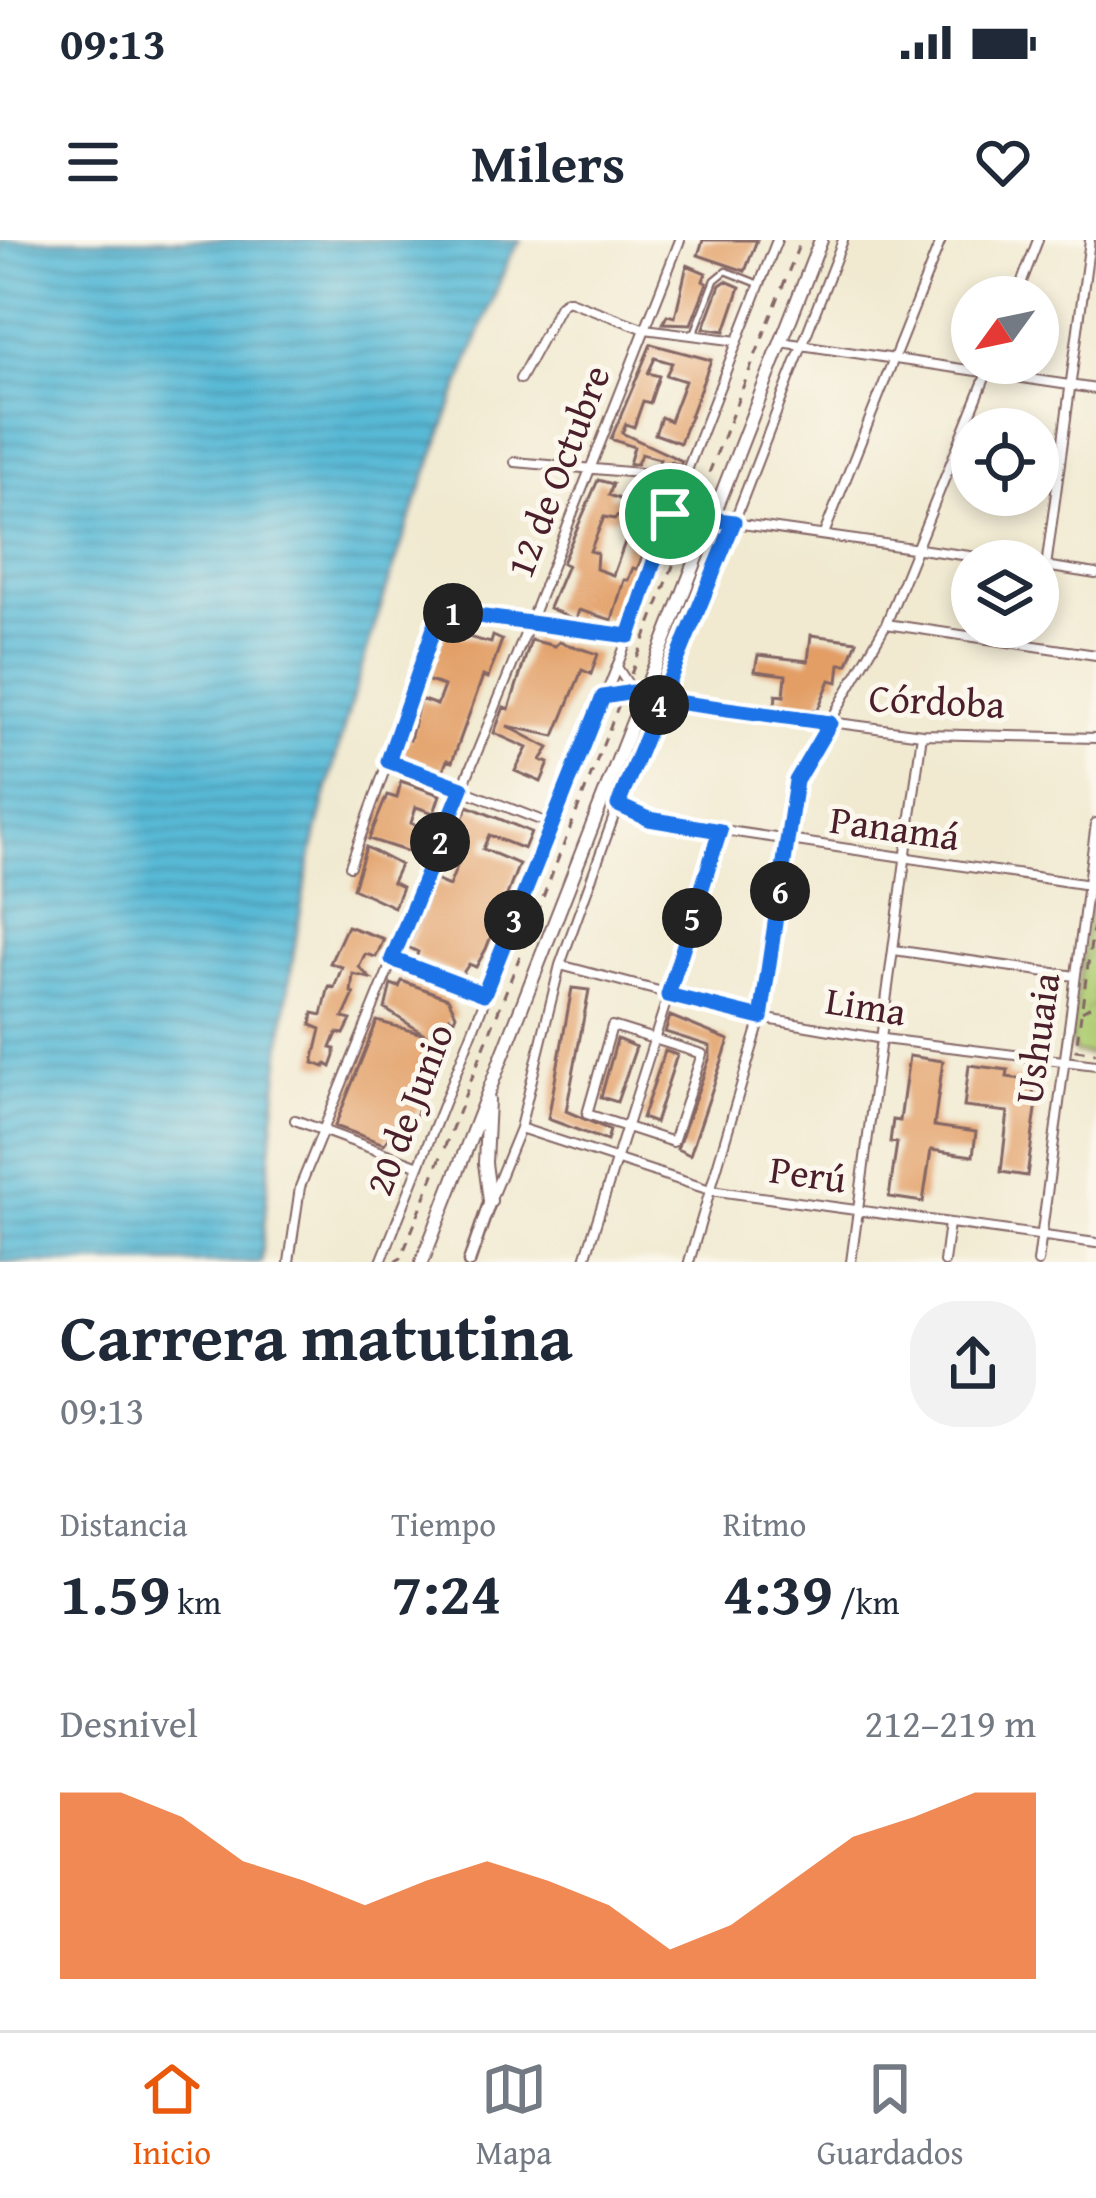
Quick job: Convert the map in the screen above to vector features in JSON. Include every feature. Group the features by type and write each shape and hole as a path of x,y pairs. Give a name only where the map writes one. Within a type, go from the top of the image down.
{"main road":[{"path":"422,1262 632,691 710,522 821,240"},
{"path":"488,1087 485,1163 490,1201"}],"street":[{"name":"12 de Octubre","path":"289,1262 294,1208 680,240"},
{"name":"20 de Junio","path":"381,1262 629,636 670,514 777,240"},
{"path":"469,1262 520,1128 560,965 618,805 843,240"},
{"path":"824,534 941,240"},
{"path":"1024,276 1038,240"},
{"path":"1046,540 1090,240"},
{"path":"520,379 560,304 567,300 645,328 738,341"},
{"path":"782,342 951,365"},
{"path":"1059,383 1096,389"},
{"path":"689,1262 761,1018 796,781 886,624 982,384"},
{"path":"515,462 685,477"},
{"path":"670,514 951,554"},
{"path":"1059,569 1096,574"},
{"path":"350,866 442,614 629,636"},
{"path":"886,624 1096,655"},
{"path":"603,697 632,691 616,666"},
{"name":"Córdoba","path":"632,691 661,700 922,734 1096,738"},
{"path":"851,1262 922,734"},
{"path":"388,761 553,825"},
{"name":"Panamá","path":"618,805 649,819 720,831 1092,885"},
{"name":"Ushuaia","path":"1038,1262 1062,1059 1092,885 1096,824"},
{"path":"584,1262 720,831"},
{"path":"894,950 1075,976"},
{"path":"392,959 484,994"},
{"name":"Lima","path":"560,965 761,1018 883,1039 1096,1064"},
{"path":"612,1026 702,1054 673,1142 627,1127 587,1114 612,1026"},
{"path":"295,1120 418,1166"},
{"name":"Perú","path":"520,1128 710,1190 1096,1244"},
{"path":"944,1262 949,1223"}],"lane":[{"path":"694,334 715,280 726,272 759,284"}],"path":[{"path":"394,1262 401,1258 632,691 692,517 801,240"},
{"path":"1096,907 1076,1050 1096,1053"},
{"path":"1082,1011 1096,1004"}],"green space":[{"path":"1096,893 1096,1056 1075,1053 1070,1042 1090,899"}],"water":[{"path":"0,240 521,240 510,256 404,538 357,681 318,827 288,989 261,1262 0,1262"}],"building":[{"path":"703,240 757,240 745,271 698,255"},
{"path":"687,265 706,273 703,281 707,283 691,324 663,323 667,315 675,317"},
{"path":"726,281 740,287 725,331 704,328 720,285"},
{"path":"651,344 711,360 680,443 655,434 661,417 670,421 685,381 666,375 672,363 655,358 648,373 659,376 650,403 643,401 634,427 626,424 622,433 682,461 680,465 671,462 669,467 641,454 637,464 629,464 634,447 611,439"},
{"path":"598,480 613,484 609,495 636,505 643,487 662,492 659,511 639,552 644,554 624,580 612,620 579,610 576,620 549,608 567,565 562,563","holes":["604,517 633,520 613,575 596,569 597,553 590,551"]},
{"path":"444,631 491,643 493,636 502,640 488,678 483,676 452,762 447,760 443,771 399,755 405,738 410,740 420,699 437,705 444,686 426,680"},
{"path":"811,635 857,641 848,664 840,664 838,682 830,680 818,709 775,706 776,695 784,696 786,675 755,671 758,655 808,661"},
{"path":"531,640 555,646 559,642 598,654 591,674 582,670 555,736 507,726 549,748 541,760 549,763 541,782 515,771 527,748 494,733 504,707 509,709"},
{"path":"401,781 440,795 434,813 416,807 411,823 427,831 415,854 369,839 387,795 397,798"},
{"path":"468,806 531,832 524,849 489,835 483,849 519,864 486,949 476,967 469,964 461,976 416,958 418,952 408,947 435,880 449,886 462,854 448,848"},
{"path":"366,847 400,865 392,882 402,887 394,907 353,888"},
{"path":"347,926 384,939 376,957 365,954 359,967 370,978 353,974 354,994 343,1018 351,1020 344,1034 337,1033 331,1048 335,1056 331,1067 325,1067 313,1063 321,1029 311,1025 313,1013 322,1015 329,986 334,988 342,967 330,963"},
{"path":"402,981 448,998 456,1014 450,1017 441,1053 436,1051 430,1072 426,1070 415,1102 420,1104 407,1136 394,1131 384,1144 335,1126 377,1021 426,1035 385,1009 391,984 399,987"},
{"path":"572,988 589,990 566,1111 610,1130 607,1141 548,1119"},
{"path":"670,1016 729,1040 690,1155 677,1149 710,1046 665,1032"},
{"path":"617,1039 636,1047 617,1102 601,1097"},
{"path":"665,1051 677,1055 655,1123 642,1118"},
{"path":"909,1056 943,1061 934,1126 976,1132 973,1156 931,1150 923,1202 889,1197 897,1143 890,1142 893,1120 900,1121"},
{"path":"969,1065 1008,1070 1007,1077 1035,1081 1032,1101 1037,1102 1027,1176 1001,1172 1008,1112 964,1107"}],"route":[{"path":"670,514 629,636 447,612 436,622 388,761 462,788 392,959 484,994 603,697 633,692 661,700 618,805 649,819 720,831 668,995 761,1018 796,781 830,723 661,700 734,522 670,514"}]}
